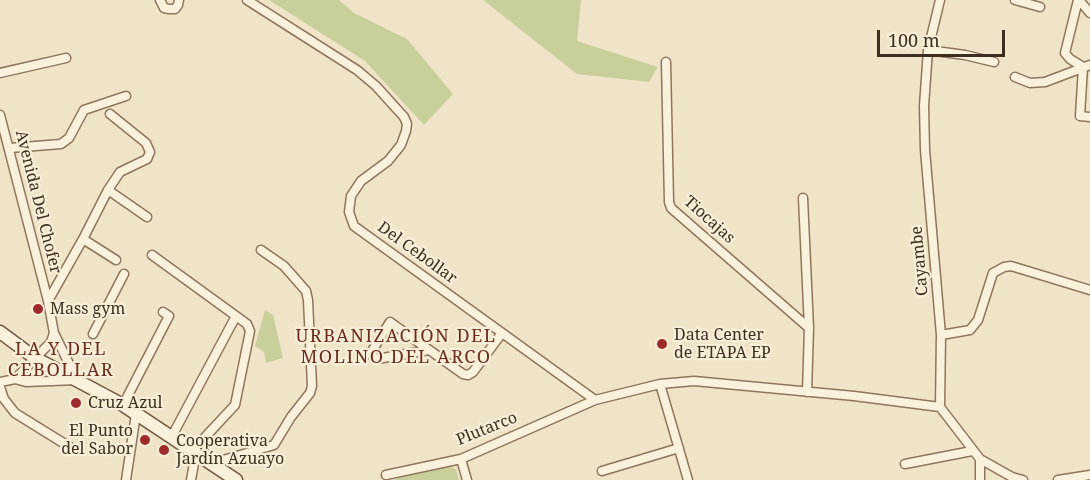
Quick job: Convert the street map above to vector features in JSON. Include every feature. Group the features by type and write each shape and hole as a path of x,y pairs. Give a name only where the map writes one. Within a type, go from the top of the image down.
{"street":[{"path":"160,0 164,8 174,6"},
{"name":"Del Cebollar","path":"247,0 357,70 376,86 404,117 406,131 401,145 388,162 355,188 349,203 351,221 354,226 595,400"},
{"name":"Cayambe","path":"939,407 940,335 925,150 924,105 928,50 940,0"},
{"path":"1015,0 1040,7"},
{"path":"1079,0 1090,13"},
{"path":"1079,0 1065,53 1070,59 1086,66"},
{"path":"928,50 994,62"},
{"path":"0,73 66,58"},
{"name":"Tiocajas","path":"666,62 669,202 672,208 809,328"},
{"path":"1015,77 1037,84 1086,66"},
{"path":"1086,66 1080,116 1090,117"},
{"path":"9,148 61,144 69,138 84,110 126,96"},
{"path":"48,301 120,172 147,159 150,152 148,145 110,114"},
{"name":"Avenida Del Chofer","path":"0,115 48,301 54,333 77,380"},
{"path":"108,190 147,217"},
{"path":"803,198 809,328 807,392"},
{"path":"83,239 116,260"},
{"path":"213,463 274,445 291,417 310,393 312,386 306,291 284,266 261,250"},
{"path":"152,255 247,324 250,331 236,400 232,409 194,451 191,480"},
{"path":"940,335 970,330 978,320 993,273 1004,267 1011,266 1090,290"},
{"path":"93,334 124,274"},
{"path":"123,405 169,316 163,312"},
{"path":"172,436 236,316"},
{"path":"429,350 377,359 370,354 390,322 463,374 468,375 473,372 502,333"},
{"path":"0,332 35,358 123,405 236,480"},
{"path":"15,379 51,342 54,333"},
{"path":"0,382 15,379 26,382 77,380"},
{"path":"595,400 660,384 694,381 854,396 939,407 980,459 1012,477 1023,480"},
{"path":"660,384 688,480"},
{"path":"0,387 4,399 15,413 73,448"},
{"name":"Plutarco","path":"386,475 461,459 595,400"},
{"path":"126,480 136,414"},
{"path":"602,471 679,448"},
{"path":"904,464 972,451"},
{"path":"461,459 467,480"},
{"path":"980,459 980,480"},
{"path":"1058,480 1090,475"}],"green space":[{"path":"269,0 339,0 354,13 407,39 453,94 424,125 365,61"},
{"path":"483,0 581,0 577,41 658,67 649,82 577,74"},
{"path":"265,310 273,315 283,358 266,363 264,352 255,346"},
{"path":"447,466 456,469 459,480 394,480 418,470"}],"place":[{"name":"Mass gym","path":"38,309"},
{"name":"Data Center de ETAPA EP","path":"662,344"},
{"name":"Cruz Azul","path":"76,403"},
{"name":"El Punto del Sabor","path":"145,440"},
{"name":"Cooperativa Jardín Azuayo","path":"164,450"}],"district":[{"name":"URBANIZACIÓN DEL MOLINO DEL ARCO","path":"396,347"},
{"name":"LA Y DEL CEBOLLAR","path":"61,360"}]}
